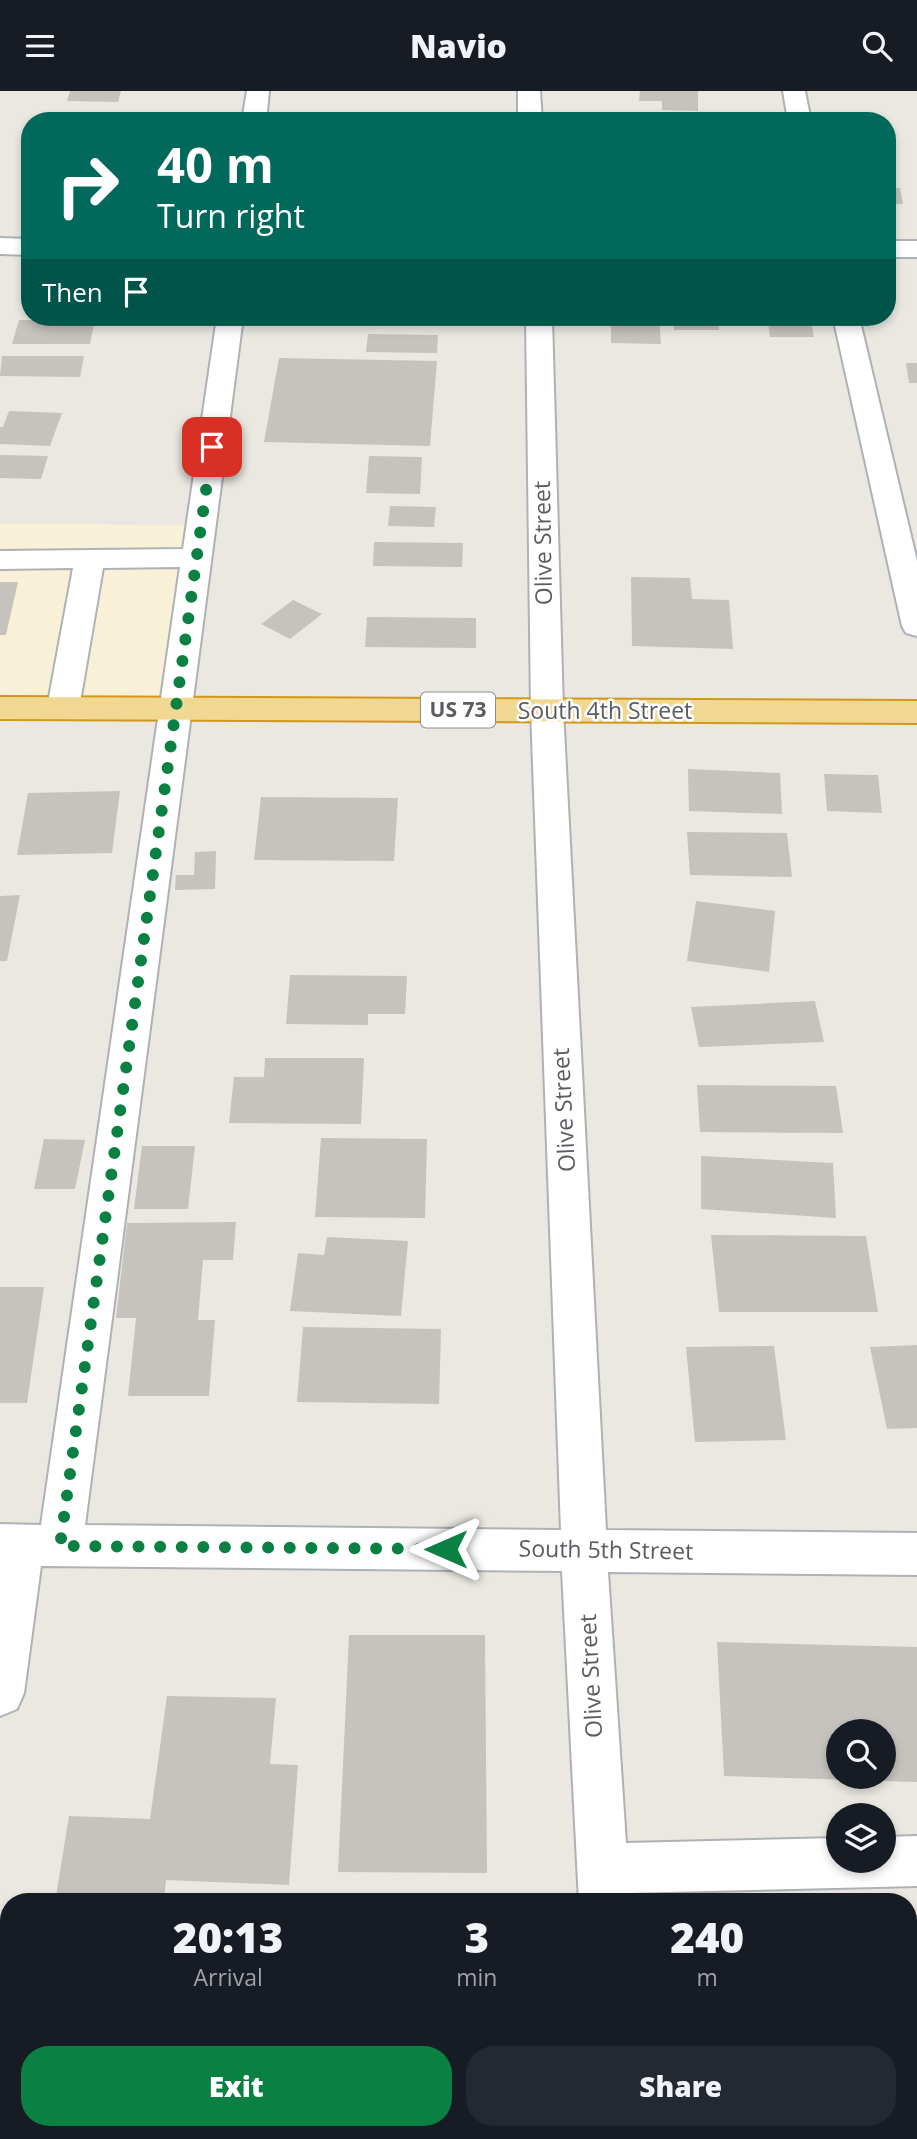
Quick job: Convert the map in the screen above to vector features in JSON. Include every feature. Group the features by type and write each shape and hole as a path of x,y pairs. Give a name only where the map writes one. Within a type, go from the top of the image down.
{"highway":[{"name":"South 4th Street","path":"0,708 917,712"}],"street":[{"path":"255,112 258,91"},
{"path":"529,91 530,112"},
{"path":"794,91 798,112"},
{"path":"0,246 21,247"},
{"path":"896,249 917,249"},
{"path":"0,1693 175,709 229,326"},
{"name":"Olive Street","path":"538,326 547,710 584,1550 603,1886"},
{"path":"848,326 917,626"},
{"path":"0,560 196,558"},
{"path":"63,708 90,559"},
{"name":"South 5th Street","path":"27,1546 917,1554"},
{"path":"603,1886 917,1861"}],"shaded area":[{"path":"0,524 201,525 175,709 0,708"}],"building":[{"path":"70,91 121,91 118,102 67,101"},
{"path":"640,91 698,91 698,111 662,110 662,101 639,101"},
{"path":"896,188 900,188 903,204 896,204"},
{"path":"19,320 21,326 94,326 90,344 12,344"},
{"path":"611,326 660,326 661,344 611,343"},
{"path":"674,326 719,326 719,330 674,330"},
{"path":"768,326 812,326 814,337 770,337"},
{"path":"368,334 438,335 437,353 366,352"},
{"path":"2,356 84,356 80,377 0,376"},
{"path":"279,358 437,361 430,446 264,442"},
{"path":"906,363 917,363 917,383 909,383"},
{"path":"9,411 62,413 50,446 0,444 0,427 3,427"},
{"path":"0,455 48,456 41,479 0,478"},
{"path":"369,456 422,457 420,494 366,493"},
{"path":"390,506 436,507 434,527 388,526"},
{"path":"374,542 463,543 462,567 373,566"},
{"path":"631,577 690,578 692,599 729,600 733,649 632,646"},
{"path":"0,582 18,582 6,635 0,635"},
{"path":"293,600 322,614 290,639 261,624"},
{"path":"367,617 476,618 476,648 365,647"},
{"path":"688,769 780,773 782,814 689,811"},
{"path":"824,774 878,775 882,813 827,811"},
{"path":"120,791 112,853 17,855 28,793"},
{"path":"261,797 398,798 394,861 254,860"},
{"path":"687,832 787,833 792,877 690,875"},
{"path":"216,851 215,889 175,890 176,875 194,875 195,852"},
{"path":"20,895 7,961 0,961 0,896"},
{"path":"696,901 775,911 769,972 687,961"},
{"path":"290,975 407,976 405,1014 368,1014 368,1025 286,1024"},
{"path":"815,1001 824,1042 699,1047 691,1007"},
{"path":"265,1058 364,1058 361,1124 229,1123 234,1077 264,1077"},
{"path":"697,1085 836,1086 843,1133 700,1132"},
{"path":"321,1138 427,1139 425,1218 315,1217"},
{"path":"44,1139 85,1140 75,1189 34,1189"},
{"path":"142,1146 195,1146 188,1209 134,1209"},
{"path":"701,1156 833,1163 836,1218 701,1209"},
{"path":"236,1222 233,1260 203,1260 198,1320 215,1320 209,1396 128,1396 136,1318 116,1318 127,1223"},
{"path":"711,1235 866,1236 878,1312 719,1312"},
{"path":"327,1237 408,1241 401,1316 290,1311 298,1253 324,1255"},
{"path":"0,1287 44,1287 27,1403 0,1403"},
{"path":"303,1327 441,1329 439,1404 297,1402"},
{"path":"917,1345 917,1428 887,1429 870,1347"},
{"path":"774,1346 786,1440 695,1442 686,1347"},
{"path":"349,1635 485,1635 487,1873 338,1872"},
{"path":"717,1642 917,1647 917,1782 896,1781 896,1719 826,1719 826,1779 724,1776"},
{"path":"167,1696 276,1698 270,1764 298,1765 289,1885 166,1880 165,1893 56,1893 69,1816 150,1819"}],"route":[{"path":"212,447 60,1546 446,1549"}]}
